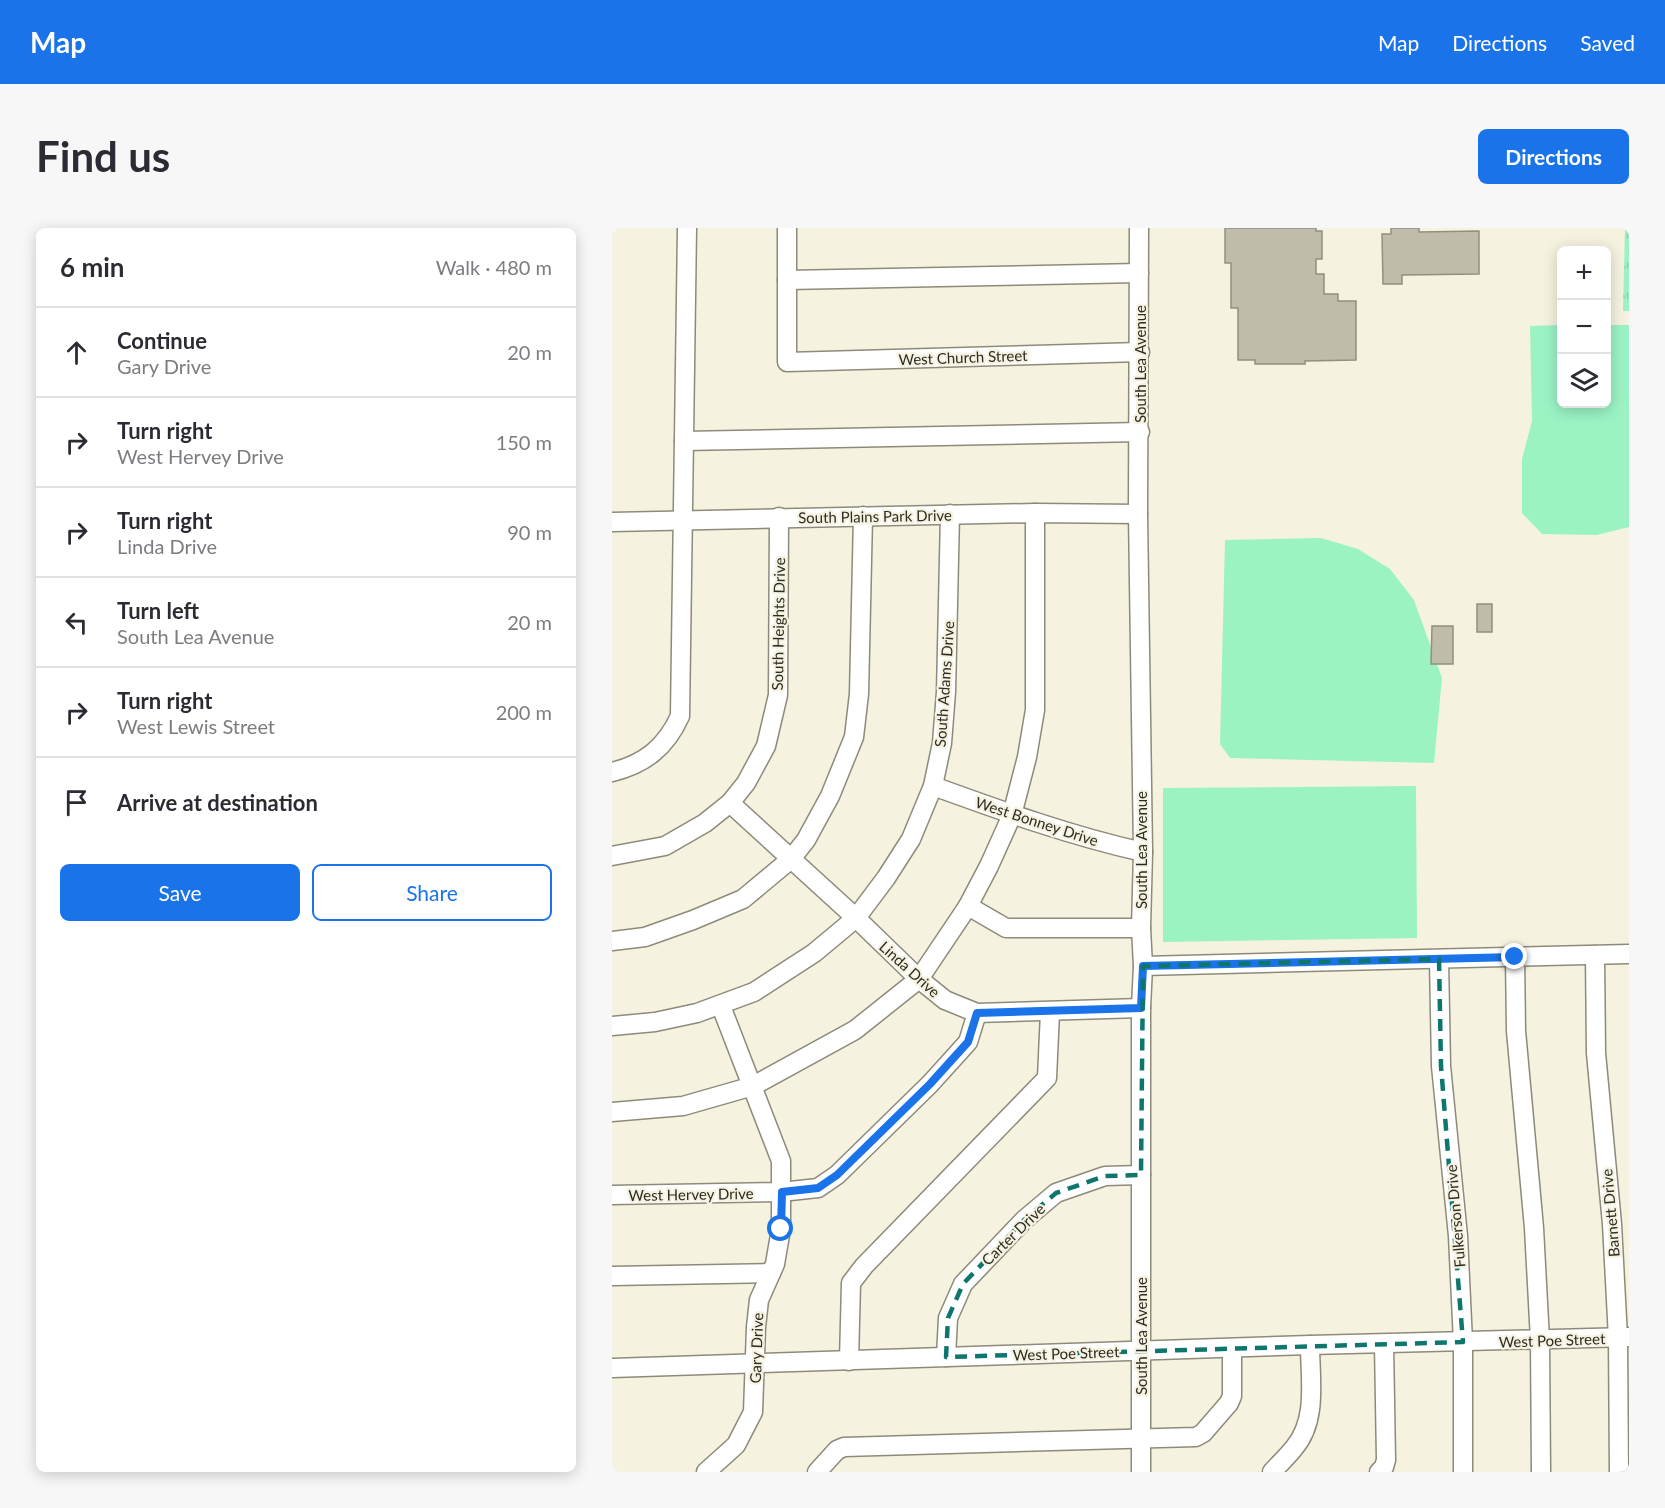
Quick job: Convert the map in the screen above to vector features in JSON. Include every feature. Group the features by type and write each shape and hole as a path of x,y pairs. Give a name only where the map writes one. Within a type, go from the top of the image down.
{"street":[{"path":"612,772 623,770 644,760 662,747 680,716 687,228"},
{"path":"787,228 787,280 1139,273"},
{"name":"South Lea Avenue","path":"1139,228 1138,514 1143,852 1141,1472"},
{"name":"West Church Street","path":"787,280 787,362 1140,352"},
{"path":"684,441 1140,432"},
{"path":"612,1112 684,1106 753,1086 855,1030 919,979 968,906 989,866 1012,815 1027,757 1035,710 1035,513"},
{"name":"South Plains Park Drive","path":"612,522 950,514 1138,514"},
{"name":"South Adams Drive","path":"612,1026 656,1022 722,1006 754,992 814,952 856,918 886,878 910,839 933,786 942,743 946,692 950,514"},
{"path":"612,941 645,937 743,899 790,859 806,840 830,796 854,737 859,694 863,516"},
{"name":"South Heights Drive","path":"612,856 665,846 705,823 730,803 746,783 766,746 778,695 779,518"},
{"name":"West Bonney Drive","path":"933,786 1093,841 1143,852"},
{"name":"Linda Drive","path":"730,803 919,979 945,1000 977,1013 1141,1008"},
{"path":"968,906 1006,927 1141,928"},
{"path":"1143,966 1629,954"},
{"name":"Barnett Drive","path":"1595,955 1596,1053 1624,1338 1619,1472"},
{"path":"1515,957 1516,1031 1534,1228 1540,1340 1541,1472"},
{"name":"Fulkerson Drive","path":"1439,959 1441,1065 1458,1236 1463,1342 1463,1472"},
{"name":"Gary Drive","path":"706,1472 736,1445 753,1412 759,1300 775,1264 781,1229 781,1161 722,1006"},
{"path":"849,1361 851,1283 864,1266 1047,1078 1050,1012"},
{"name":"West Hervey Drive","path":"612,1195 782,1192 818,1188 837,1175 930,1084 968,1042 977,1013"},
{"name":"Carter Drive","path":"946,1357 948,1318 963,1284 1024,1220 1056,1193 1105,1176 1141,1175"},
{"path":"612,1276 771,1273"},
{"name":"West Poe Street","path":"612,1368 1310,1345 1624,1338"},
{"path":"1379,1472 1386,1460 1383,1344"},
{"path":"1272,1472 1295,1448 1308,1421 1311,1407 1310,1345"},
{"path":"817,1472 837,1450 844,1448 1196,1437 1203,1433 1229,1403 1232,1395 1232,1348"}],"highlighted area":[{"path":"1439,959 1441,1066 1463,1342 946,1357 948,1318 963,1284 1024,1220 1056,1193 1105,1176 1141,1175 1143,966"}],"green space":[{"path":"1625,228 1629,228 1629,311 1623,311"},
{"path":"1557,325 1557,408 1611,408 1611,325 1629,325 1629,527 1597,535 1542,534 1522,513 1522,459 1532,421 1530,326"},
{"path":"1321,538 1358,549 1390,569 1414,600 1442,678 1434,763 1230,758 1220,744 1225,540"},
{"path":"1416,786 1417,938 1163,942 1163,788"}],"building":[{"path":"1225,228 1316,228 1316,231 1322,231 1322,259 1316,259 1316,274 1324,274 1324,294 1338,294 1338,301 1356,301 1356,360 1305,361 1305,364 1255,364 1255,360 1238,360 1238,308 1231,308 1231,263 1225,263"},
{"path":"1391,228 1419,228 1419,232 1479,231 1479,274 1402,275 1402,284 1383,284 1382,234 1391,234"},
{"path":"1477,604 1492,604 1492,632 1477,632"},
{"path":"1432,626 1453,626 1453,664 1431,664"}],"route":[{"path":"781,1229 782,1192 818,1188 837,1175 930,1084 968,1042 977,1013 1141,1008 1143,966 1515,957"}]}
